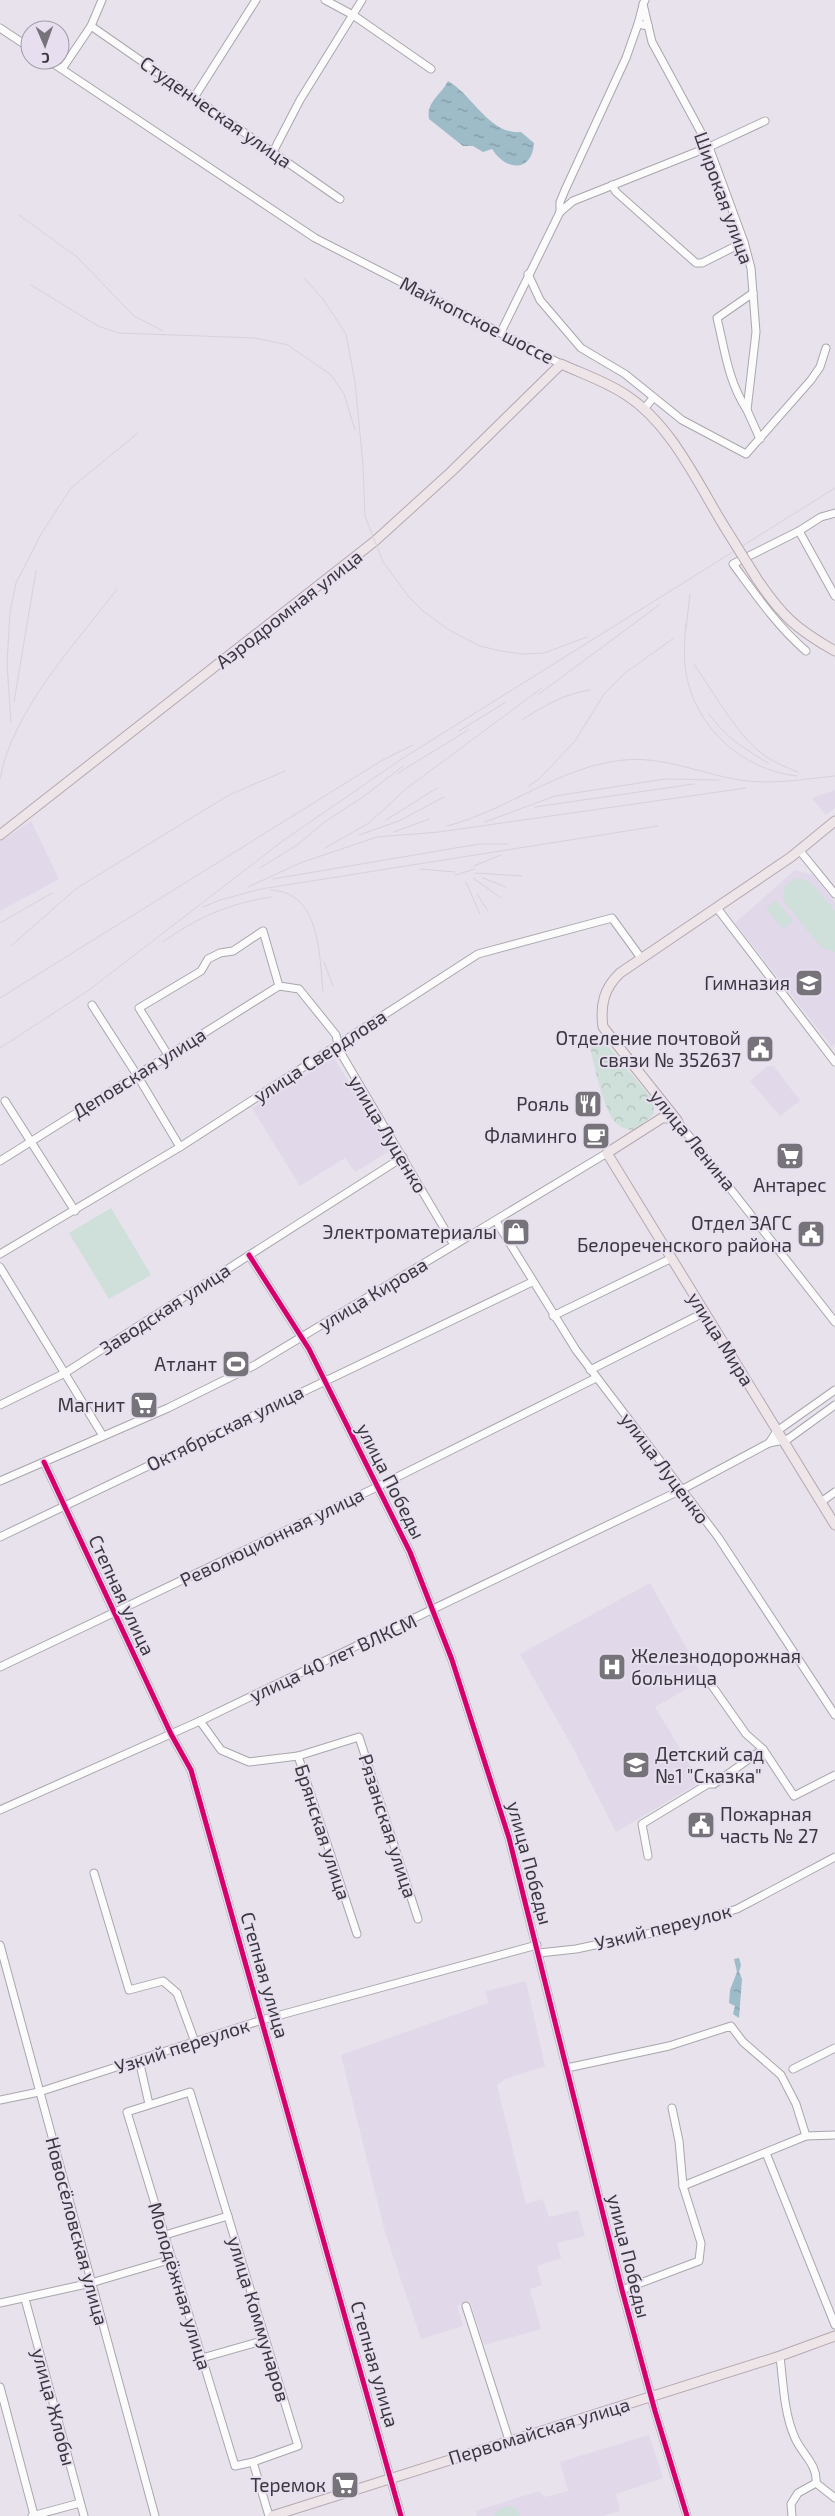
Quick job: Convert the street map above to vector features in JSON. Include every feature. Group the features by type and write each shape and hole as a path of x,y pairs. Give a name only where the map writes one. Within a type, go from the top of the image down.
{"main road":[{"name":"Майкопское шоссе","path":"561,364 626,395 644,409 677,450 757,579 784,617 804,633 835,650"},
{"name":"Аэродромная улица","path":"0,835 375,542 452,471 561,364"},
{"name":"улица Ленина","path":"678,1122 608,1035 602,1018 604,994 611,981 641,958 800,851 835,821"},
{"path":"652,1123 659,1113 656,1094"},
{"name":"улица Кирова","path":"607,1153 662,1118 670,1118 678,1122"},
{"name":"улица Мира","path":"607,1153 835,1525"},
{"name":"Первомайская улица","path":"270,2516 780,2356 835,2336"}],"street":[{"path":"70,57 91,26 102,0"},
{"path":"195,96 256,0"},
{"path":"325,0 353,15 431,69"},
{"path":"273,152 300,100 362,0"},
{"path":"560,212 560,202 565,190 626,58 644,2"},
{"name":"Широкая улица","path":"644,2 652,42 709,147 744,242 754,293 755,349 747,410"},
{"path":"638,24 648,26"},
{"name":"Студенческая улица","path":"91,26 195,96 340,199"},
{"path":"0,28 20,41"},
{"name":"Майкопское шоссе","path":"63,70 315,238 561,364"},
{"path":"501,332 560,212 573,201 709,147 765,121"},
{"path":"612,185 616,192 652,226 696,263 702,263 744,242"},
{"path":"528,274 540,300 581,348 626,374 682,420 746,454 811,380 820,367 826,348"},
{"path":"754,293 717,318 729,374 760,438"},
{"path":"644,409 653,398"},
{"path":"806,652 788,636 733,564 799,531 821,517 835,513"},
{"path":"799,531 835,596"},
{"path":"800,851 835,894"},
{"path":"719,907 835,1056"},
{"path":"719,907 835,1062"},
{"name":"улица Свердлова","path":"0,1254 180,1147 478,954 612,918 641,958"},
{"path":"168,1055 139,1008 201,971 208,959 220,953 233,951 263,931 279,986"},
{"name":"улица Луценко","path":"279,986 299,989 323,1016 336,1035 339,1050 454,1245"},
{"name":"Деповская улица","path":"0,1161 279,986"},
{"path":"92,1005 180,1147"},
{"path":"5,1101 75,1211"},
{"name":"улица Ленина","path":"678,1122 835,1322"},
{"name":"улица Кирова","path":"0,1481 229,1378 302,1337 607,1153"},
{"name":"Заводская улица","path":"0,1405 65,1373 403,1157"},
{"name":"улица Луценко","path":"496,1221 553,1316 590,1370 718,1537 835,1715"},
{"name":"улица Победы","path":"249,1255 302,1337 410,1552 433,1610 493,1785 538,1949 566,2068 650,2396 688,2516"},
{"path":"553,1316 672,1258"},
{"path":"0,1267 103,1436"},
{"name":"Октябрьская улица","path":"0,1537 532,1282"},
{"path":"590,1370 705,1312"},
{"name":"Революционная улица","path":"0,1667 377,1487 596,1378"},
{"path":"769,1443 777,1430 835,1390"},
{"name":"улица 40 лет ВЛКСМ","path":"0,1810 200,1721 683,1489 769,1443 783,1441 835,1405"},
{"name":"Степная улица","path":"44,1462 171,1734 191,1770 401,2516"},
{"path":"821,1502 835,1492"},
{"path":"708,1680 746,1734 763,1749 794,1796 835,1775"},
{"name":"Брянская улица","path":"200,1721 221,1750 235,1758 249,1762 298,1756 357,1934"},
{"name":"Рязанская улица","path":"298,1756 359,1737 418,1919"},
{"path":"648,1856 642,1824 708,1784 714,1784 763,1749"},
{"name":"Узкий переулок","path":"0,2100 39,2092 262,2020 538,1949 566,1951 666,1930 737,1909 835,1857"},
{"path":"94,1873 129,1990 163,1981 177,1993 195,2042"},
{"name":"Новосёловская улица","path":"0,1945 155,2516"},
{"path":"566,2068 669,2046 731,2026 743,2042 783,2074 796,2104 806,2136"},
{"path":"793,2069 835,2048"},
{"path":"139,2060 149,2104"},
{"name":"Молодёжная улица","path":"190,2092 126,2112 235,2466 253,2462"},
{"name":"улица Коммунаров","path":"190,2092 298,2446 253,2462"},
{"path":"622,2290 699,2261 701,2243 683,2186 672,2108"},
{"path":"683,2186 806,2136 835,2134"},
{"path":"766,2152 835,2325"},
{"path":"165,2235 228,2216"},
{"path":"0,2303 91,2283 172,2259"},
{"name":"улица Жлобы","path":"25,2299 84,2516"},
{"path":"466,2306 509,2440"},
{"path":"202,2358 265,2340"},
{"path":"780,2356 786,2404 795,2437 817,2473 816,2483"},
{"path":"0,2387 33,2516 80,2503"},
{"path":"253,2462 270,2516"},
{"path":"816,2483 835,2498"},
{"path":"792,2516 791,2504 798,2493 816,2483"}],"shaded area":[{"path":"835,790 835,808 826,815 812,798"},
{"path":"31,821 59,879 0,911 0,842"},
{"name":"Гимназия","path":"795,870 813,875 835,902 835,1044 832,1047 735,923"},
{"path":"334,1058 391,1150 355,1172 345,1158 300,1186 252,1108"},
{"path":"767,1066 774,1066 800,1101 780,1116 750,1081"},
{"name":"Железнодорожная больница","path":"650,1583 704,1679 655,1707 700,1782 616,1832 573,1748 520,1654"},
{"path":"526,1981 545,2066 505,2079 497,2085 526,2204 543,2199 549,2217 578,2210 585,2236 557,2243 561,2258 537,2266 542,2285 530,2289 541,2329 484,2345 470,2301 457,2306 463,2326 421,2339 385,2232 341,2055 488,2003 486,1991"},
{"path":"649,2435 663,2478 616,2494 620,2511 603,2516 477,2516 476,2511 539,2491 545,2497 568,2491 560,2462"}],"green space":[{"path":"800,878 811,883 835,911 835,952 822,948 785,903 783,894 786,886 791,881"},
{"path":"776,900 793,921 783,929 766,909"},
{"path":"603,1040 653,1100 654,1114 635,1130 621,1127 617,1124 607,1109 603,1098 589,1042"},
{"path":"111,1208 151,1275 109,1299 69,1233"},
{"path":"511,2506 516,2508 520,2516 494,2516 500,2508"}],"water":[{"path":"448,81 457,87 490,121 510,131 521,132 534,143 529,160 518,166 511,165 504,162 492,149 483,152 473,146 463,146 429,119 432,103"},
{"path":"739,1958 741,1965 739,1972 742,1979 739,2018 733,2014 735,2006 729,2003 730,1990 737,1972 734,1959"}],"railway":[{"path":"19,215 77,257 134,316 163,331"},
{"path":"304,278 323,299 346,334 355,382 363,465 365,516 383,562 409,597 423,611 449,630 480,646 501,651 522,654 544,653 587,637"},
{"path":"31,285 98,326 119,333 255,338 288,345 331,375 344,394 355,430"},
{"path":"11,722 7,664 10,612 16,583 41,534 71,488 138,433"},
{"path":"0,1048 89,990 284,840 400,760 835,488"},
{"path":"14,702 36,571"},
{"path":"0,779 7,753 32,703 65,655 117,589"},
{"path":"686,629 690,594"},
{"path":"539,694 659,605"},
{"path":"686,623 684,654 686,673 691,693 699,711 711,728 724,743 740,755 758,765 777,772 797,776"},
{"path":"529,786 540,778 575,741 604,694 625,673 674,638"},
{"path":"694,664 733,723 751,744 769,758 798,772"},
{"path":"325,848 369,823 407,788 542,688"},
{"path":"522,720 546,705 590,690"},
{"path":"459,731 506,702"},
{"path":"709,714 728,736 768,763"},
{"path":"398,773 468,730"},
{"path":"0,998 381,761 413,745"},
{"path":"447,826 492,810 556,779 601,764 624,760 639,759 668,763 740,780 764,782 835,776"},
{"path":"260,868 297,845 326,821 363,797 403,766"},
{"path":"12,945 77,888 229,795 285,771"},
{"path":"485,822 555,796 665,779 719,780"},
{"path":"535,807 694,784"},
{"path":"386,820 437,788"},
{"path":"248,887 300,863 377,837 439,832 746,788"},
{"path":"359,835 399,821 444,797"},
{"path":"394,832 429,819"},
{"path":"203,907 220,900 261,889 658,826"},
{"path":"273,879 479,844 508,844"},
{"path":"474,866 501,855"},
{"path":"420,869 455,872"},
{"path":"455,875 475,869"},
{"path":"475,873 522,876"},
{"path":"473,878 501,898"},
{"path":"483,878 506,887"},
{"path":"466,882 480,914"},
{"path":"270,890 287,893 299,901 308,913 318,944 323,991"},
{"path":"0,923 52,893"},
{"path":"477,894 488,911"},
{"path":"163,942 175,933 214,913 241,903 271,897"},
{"path":"324,962 333,986"}],"cycle path":[{"path":"249,1255 309,1349 410,1552 452,1660 509,1838 622,2290 655,2411 687,2516"},
{"path":"44,1462 171,1734 191,1770 401,2516"}],"place":[{"name":"Гимназия","path":"809,983"},
{"name":"Отделение почтовой связи № 352637","path":"760,1049"},
{"name":"Рояль","path":"588,1104"},
{"name":"Фламинго","path":"596,1136"},
{"name":"Антарес","path":"790,1156"},
{"name":"Электроматериалы","path":"516,1232"},
{"name":"Отдел ЗАГС Белореченского района","path":"811,1234"},
{"name":"Атлант","path":"236,1364"},
{"name":"Магнит","path":"144,1405"},
{"name":"Железнодорожная больница","path":"612,1667"},
{"name":"Детский сад №1 \"Сказка\"","path":"636,1765"},
{"name":"Пожарная часть № 27","path":"701,1825"},
{"name":"Теремок","path":"345,2485"}]}
